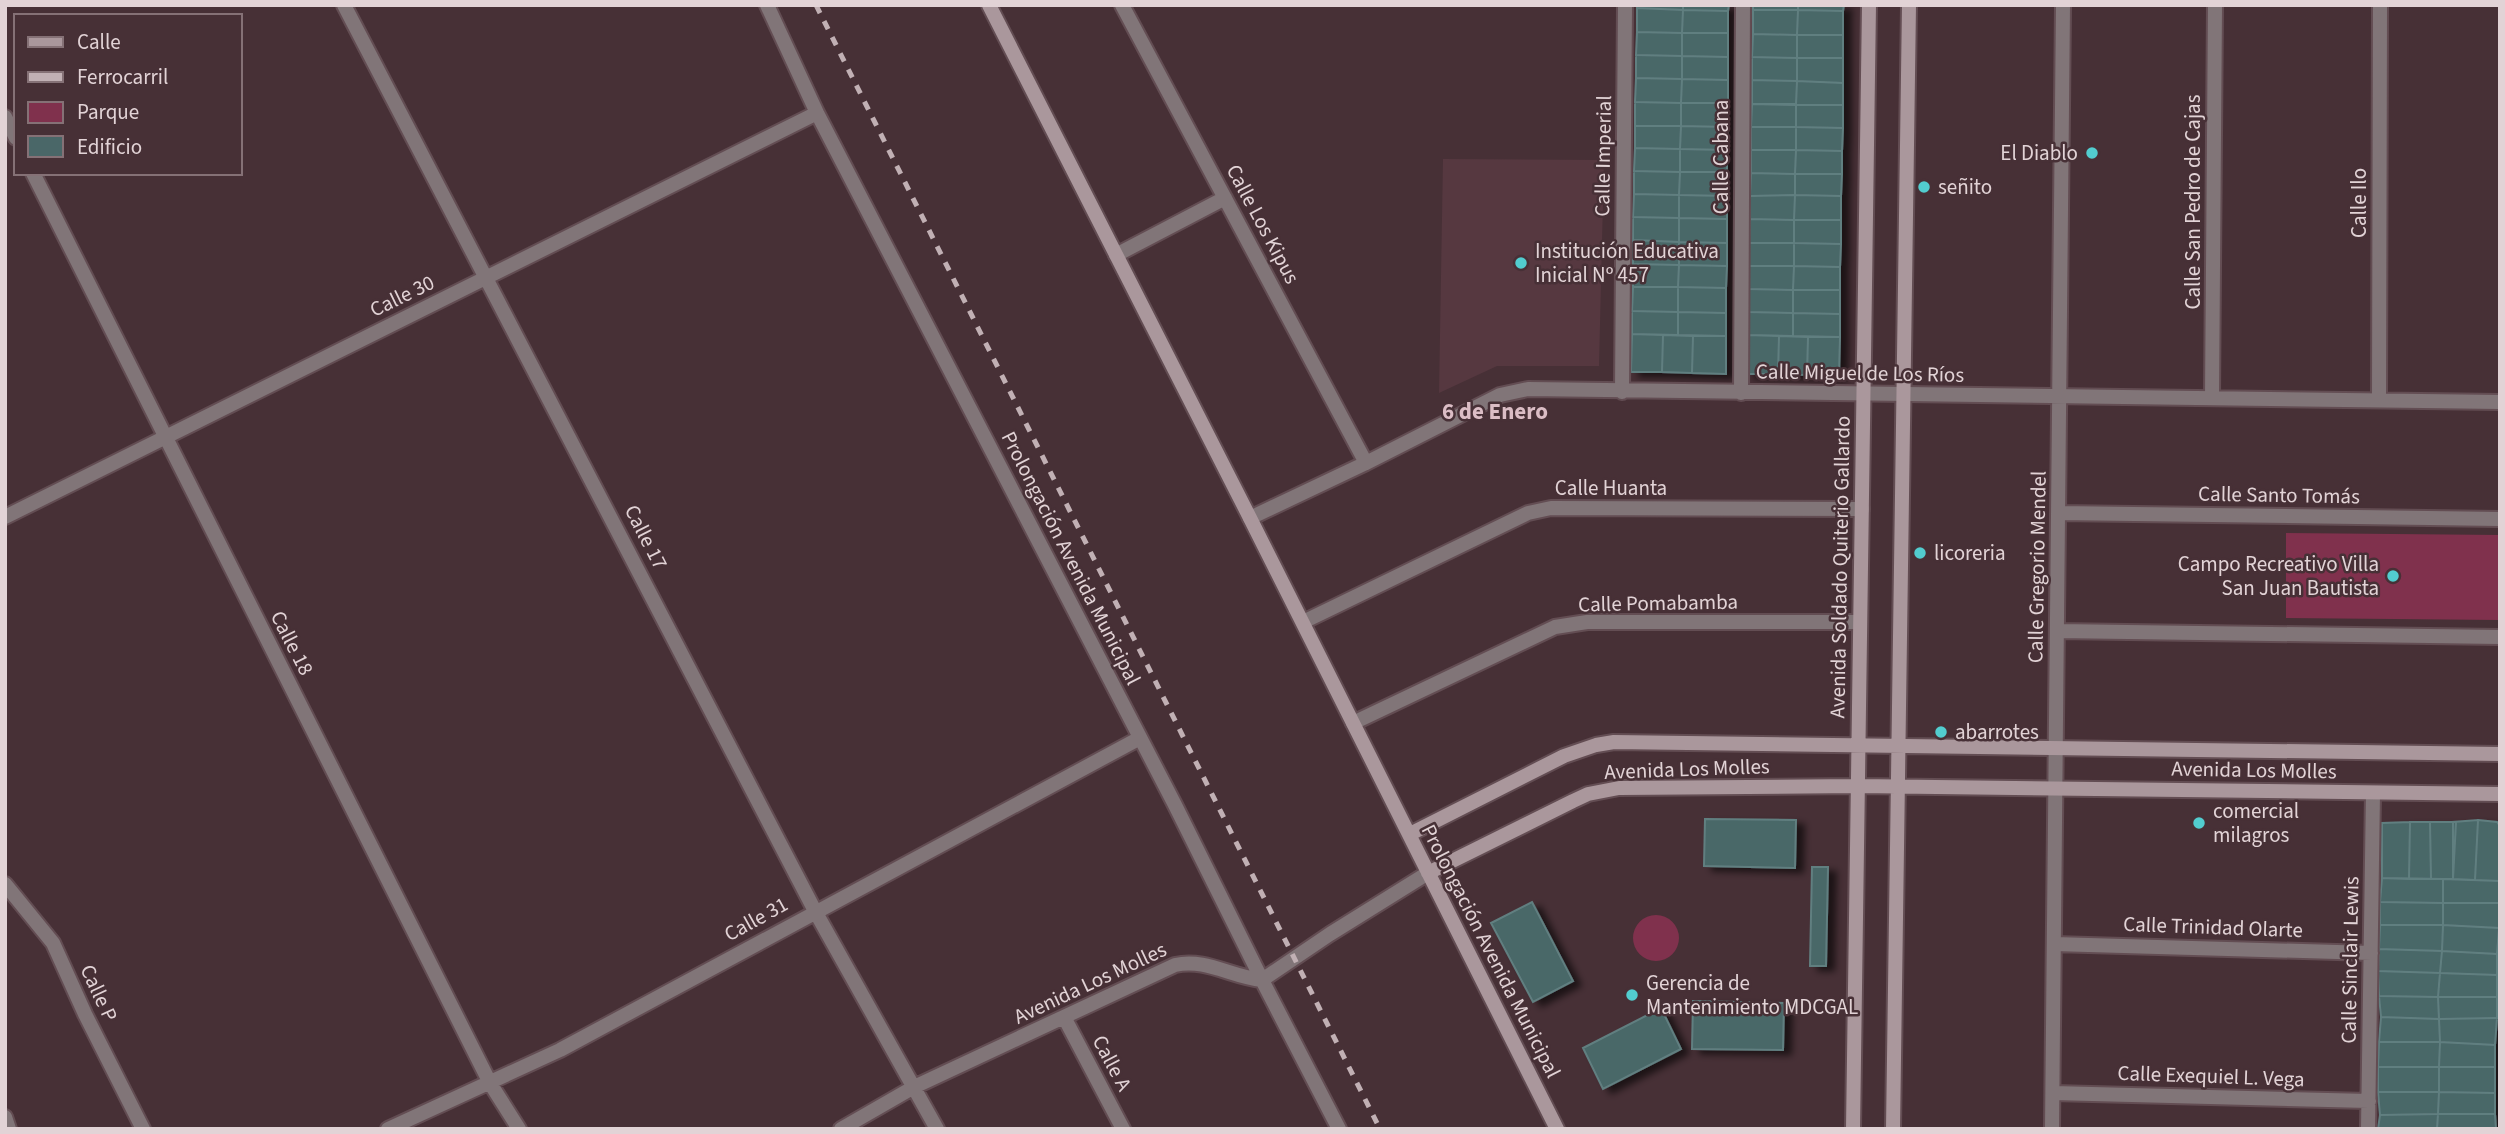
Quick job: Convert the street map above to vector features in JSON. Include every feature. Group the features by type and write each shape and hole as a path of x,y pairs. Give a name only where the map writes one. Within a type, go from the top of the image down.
{"street":[{"name":"Calle 17","path":"344,5 816,911 937,1129"},
{"name":"Prolongación Avenida Municipal","path":"767,5 817,113 1339,1129"},
{"name":"Prolongación Avenida Municipal","path":"989,5 1557,1129"},
{"name":"Calle Los Kipus","path":"1122,5 1366,463"},
{"name":"Calle Imperial","path":"1622,392 1625,5"},
{"name":"Calle Cabana","path":"1741,393 1744,5"},
{"name":"Avenida Soldado Quiterio Gallardo","path":"1853,1129 1868,5"},
{"path":"1893,1129 1909,5"},
{"name":"Calle Gregorio Mendel","path":"2053,1129 2063,5"},
{"name":"Calle San Pedro de Cajas","path":"2212,398 2215,5"},
{"name":"Calle Ilo","path":"2379,400 2380,5"},
{"name":"Calle 30","path":"5,517 817,113"},
{"path":"5,117 14,134"},
{"name":"Calle 18","path":"34,175 490,1083 519,1129"},
{"path":"1116,255 1225,198"},
{"name":"Calle Miguel de Los Ríos","path":"1250,518 1500,395 1528,389 2500,402"},
{"name":"Calle Huanta","path":"1303,622 1528,513 1551,509 1862,509"},
{"name":"Calle Santo Tomás","path":"2058,513 2500,519"},
{"name":"Calle Pomabamba","path":"1353,723 1555,628 1587,622 1860,622"},
{"path":"2057,631 2500,637"},
{"name":"Calle 31","path":"388,1129 560,1050 1140,738"},
{"name":"Avenida Los Molles","path":"1410,834 1564,756 1595,745 1614,742 2500,754"},
{"name":"Avenida Los Molles","path":"841,1129 914,1087 1175,965 1190,961 1243,978 1262,980 1428,873 1573,800 1604,790 1898,786 2500,794"},
{"name":"Calle Sinclair Lewis","path":"2368,1129 2373,793"},
{"name":"Calle P","path":"5,884 53,943 85,1014 143,1129"},
{"name":"Calle Trinidad Olarte","path":"2054,944 2371,953"},
{"name":"Calle A","path":"1064,1017 1123,1129"},
{"name":"Calle Exequiel L. Vega","path":"2053,1093 2369,1101"},
{"path":"5,1118 9,1129"}],"shaded area":[{"name":"Institución Educativa Inicial Nº 457","path":"1443,159 1604,160 1599,366 1497,366 1439,393"}],"green space":[{"name":"Campo Recreativo Villa San Juan Bautista","path":"2286,533 2500,535 2500,620 2286,618"},
{"path":"1656,915 1672,922 1679,938 1672,954 1656,961 1640,954 1633,938 1640,922"}],"building":[{"path":"1637,5 1683,5 1683,10 1637,8"},
{"path":"1683,5 1729,5 1728,11 1683,10"},
{"path":"1753,5 1798,5 1798,10 1753,10"},
{"path":"1798,5 1844,5 1843,11 1798,10"},
{"path":"1637,8 1683,10 1682,33 1637,32"},
{"path":"1683,10 1728,11 1728,33 1682,33"},
{"path":"1753,10 1798,10 1797,35 1753,34"},
{"path":"1798,10 1843,11 1843,35 1797,35"},
{"path":"1637,32 1682,33 1682,56 1636,55"},
{"path":"1682,33 1728,33 1728,57 1682,56"},
{"path":"1753,34 1797,35 1797,58 1752,57"},
{"path":"1797,35 1843,35 1843,58 1797,58"},
{"path":"1636,55 1682,56 1682,79 1636,78"},
{"path":"1682,56 1728,57 1728,80 1682,79"},
{"path":"1752,57 1797,58 1797,81 1752,80"},
{"path":"1797,58 1843,58 1843,83 1797,81"},
{"path":"1636,78 1682,79 1681,103 1635,102"},
{"path":"1682,79 1728,80 1728,103 1681,103"},
{"path":"1752,80 1797,81 1796,104 1752,104"},
{"path":"1797,81 1843,83 1843,105 1796,105"},
{"path":"1635,102 1681,103 1681,126 1635,126"},
{"path":"1681,103 1728,103 1728,127 1681,126"},
{"path":"1752,104 1796,105 1796,127 1751,127"},
{"path":"1796,105 1843,105 1843,128 1796,127"},
{"path":"1635,126 1681,126 1680,149 1635,148"},
{"path":"1681,126 1728,127 1727,150 1680,149"},
{"path":"1751,127 1796,127 1796,150 1751,150"},
{"path":"1796,127 1843,128 1842,151 1796,150"},
{"path":"1635,148 1680,149 1680,172 1634,171"},
{"path":"1680,149 1727,150 1727,172 1680,172"},
{"path":"1751,150 1796,150 1795,174 1751,173"},
{"path":"1796,150 1842,151 1842,174 1795,174"},
{"path":"1634,171 1680,172 1679,195 1634,194"},
{"path":"1680,172 1727,172 1727,196 1679,195"},
{"path":"1751,173 1795,174 1795,195 1750,196"},
{"path":"1795,174 1842,174 1841,196 1795,195"},
{"path":"1634,194 1679,195 1679,218 1633,217"},
{"path":"1679,195 1727,196 1727,219 1679,218"},
{"path":"1795,195 1841,196 1841,220 1794,220"},
{"path":"1795,195 1794,220 1750,219 1750,196"},
{"path":"1633,217 1679,218 1679,242 1633,240"},
{"path":"1679,218 1727,219 1727,243 1679,242"},
{"path":"1750,219 1794,220 1794,243 1749,243"},
{"path":"1794,220 1841,220 1841,244 1794,243"},
{"path":"1633,240 1679,242 1679,265 1633,264"},
{"path":"1679,242 1727,243 1727,266 1679,265"},
{"path":"1749,243 1794,243 1794,266 1749,266"},
{"path":"1794,243 1841,244 1840,267 1794,266"},
{"path":"1633,264 1679,265 1678,287 1633,287"},
{"path":"1679,265 1727,266 1726,288 1678,287"},
{"path":"1749,266 1794,266 1793,290 1748,289"},
{"path":"1794,266 1840,267 1840,290 1793,290"},
{"path":"1633,287 1678,287 1678,312 1632,311"},
{"path":"1678,287 1726,288 1726,313 1678,312"},
{"path":"1748,289 1793,290 1793,313 1748,312"},
{"path":"1793,290 1840,290 1840,314 1793,313"},
{"path":"1632,311 1678,312 1678,335 1632,334"},
{"path":"1678,312 1726,313 1726,336 1678,335"},
{"path":"1748,312 1793,313 1793,336 1748,335"},
{"path":"1793,313 1840,314 1840,337 1793,336"},
{"path":"1632,334 1663,335 1662,372 1631,372"},
{"path":"1663,335 1693,336 1692,373 1662,372"},
{"path":"1748,335 1779,336 1778,374 1747,374"},
{"path":"1693,336 1726,336 1726,374 1692,373"},
{"path":"1779,336 1808,337 1807,375 1778,374"},
{"path":"1808,337 1840,337 1839,376 1807,375"},
{"path":"1705,819 1796,820 1795,868 1704,866"},
{"path":"2478,820 2497,822 2500,826 2500,881 2475,880"},
{"path":"2478,820 2475,880 2453,879 2453,822"},
{"path":"2410,822 2430,822 2431,879 2409,879"},
{"path":"2410,822 2409,879 2382,878 2382,823"},
{"path":"2430,822 2456,822 2453,879 2431,879"},
{"path":"1812,867 1828,867 1826,966 1810,966"},
{"path":"2382,878 2443,879 2443,903 2380,902"},
{"path":"2443,879 2500,881 2499,903 2443,903"},
{"path":"1532,902 1573,981 1533,1002 1491,923"},
{"path":"2380,902 2443,903 2443,925 2380,925"},
{"path":"2443,903 2499,903 2499,928 2443,925"},
{"path":"2380,925 2443,925 2442,951 2379,949"},
{"path":"2443,925 2499,928 2497,954 2442,951"},
{"path":"2379,949 2442,951 2440,973 2378,971"},
{"path":"2442,951 2497,954 2497,975 2440,973"},
{"path":"2378,971 2440,973 2438,997 2379,996"},
{"path":"2440,973 2497,975 2497,997 2438,997"},
{"path":"2379,996 2438,997 2439,1019 2381,1017"},
{"path":"2438,997 2497,997 2497,1018 2439,1019"},
{"path":"1693,1001 1784,1003 1783,1050 1692,1049"},
{"path":"1661,1008 1681,1049 1603,1089 1583,1048"},
{"path":"2381,1017 2439,1019 2440,1042 2379,1042"},
{"path":"2497,1018 2495,1045 2440,1042 2439,1019"},
{"path":"2379,1042 2440,1042 2439,1067 2378,1067"},
{"path":"2440,1042 2495,1045 2495,1067 2439,1067"},
{"path":"2378,1067 2439,1067 2439,1092 2378,1092"},
{"path":"2439,1067 2495,1067 2495,1093 2439,1092"},
{"path":"2378,1092 2439,1092 2438,1114 2380,1115"},
{"path":"2439,1092 2495,1093 2495,1114 2438,1114"},
{"path":"2438,1114 2495,1114 2496,1129 2437,1129"},
{"path":"2438,1114 2437,1129 2378,1129 2380,1115"}],"railway":[{"path":"816,5 1380,1129"}],"place":[{"name":"El Diablo","path":"2092,153"},
{"name":"señito","path":"1924,187"},
{"name":"Institución Educativa Inicial Nº 457","path":"1521,263"},
{"name":"licoreria","path":"1920,553"},
{"name":"Campo Recreativo Villa San Juan Bautista","path":"2393,576"},
{"name":"abarrotes","path":"1941,732"},
{"name":"comercial milagros","path":"2199,823"},
{"name":"Gerencia de Mantenimiento MDCGAL","path":"1632,995"}],"district":[{"name":"6 de Enero","path":"1495,411"}]}
